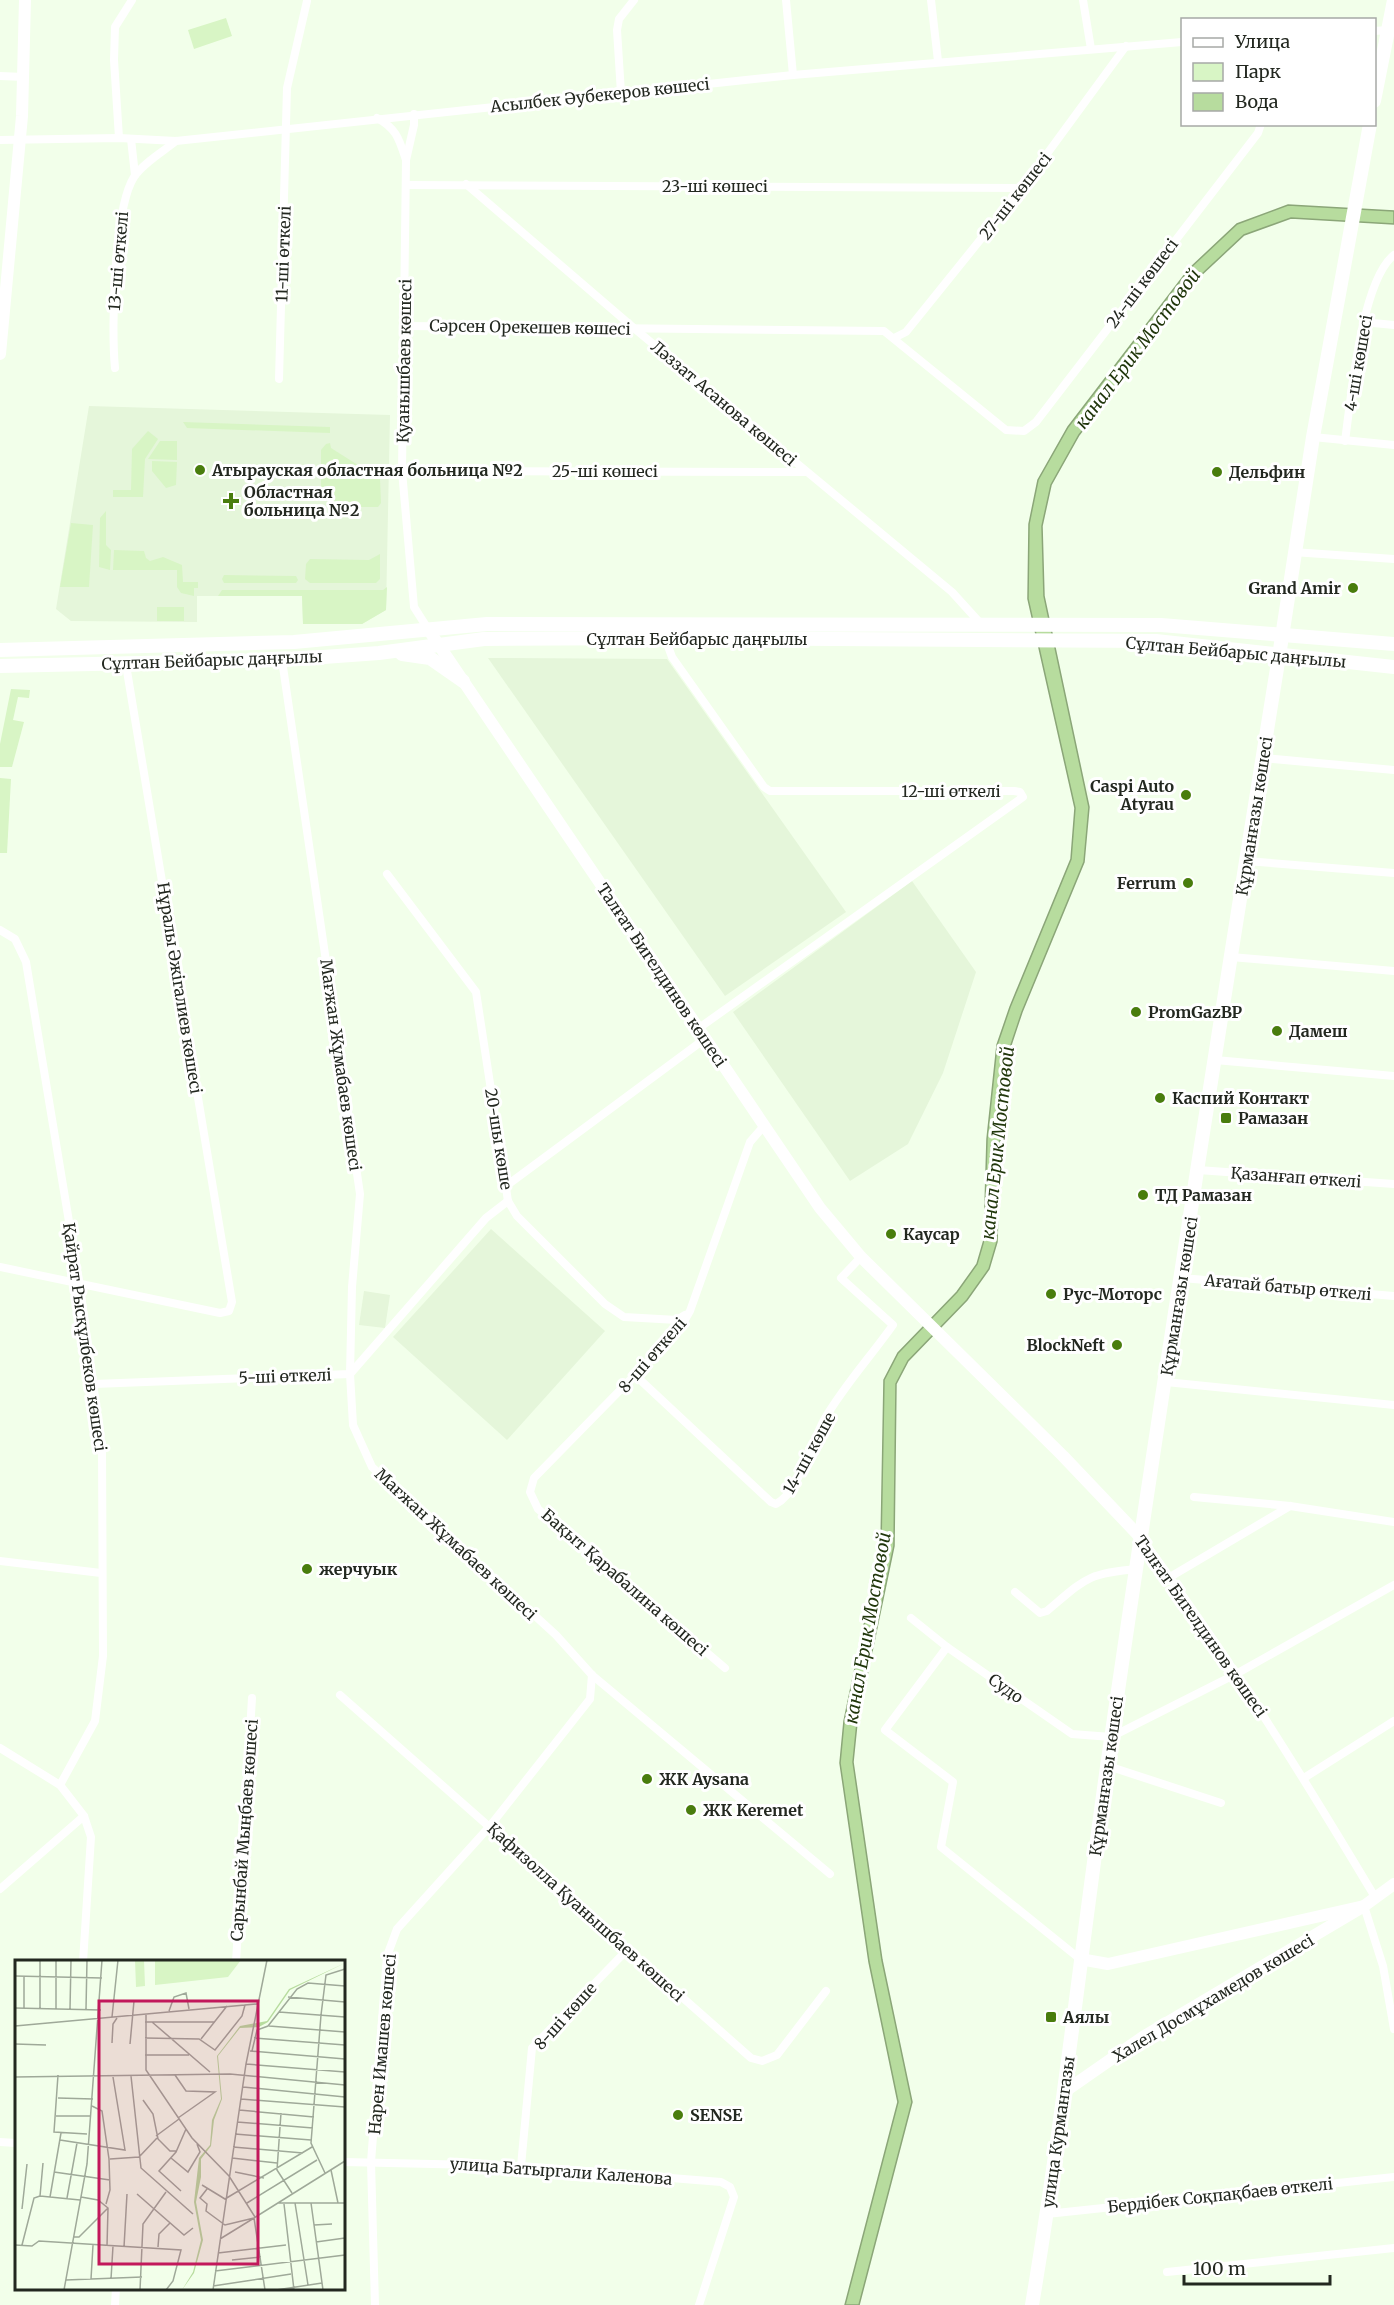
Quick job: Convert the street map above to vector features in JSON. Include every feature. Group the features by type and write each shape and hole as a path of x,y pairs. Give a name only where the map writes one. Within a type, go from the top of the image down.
{"main road":[{"path":"1376,81 1381,31 1394,0"},
{"path":"1282,633 1312,437 1370,126"},
{"path":"1252,631 1272,625 1279,620 1285,608"},
{"path":"1285,608 1290,625 1302,635"},
{"name":"Сұлтан Бейбарыс даңғылы","path":"0,650 294,642 487,624 1161,625 1282,633 1394,644"},
{"name":"Құрманғазы көшесі","path":"1080,1959 1111,1737 1282,633"},
{"name":"Сұлтан Бейбарыс даңғылы","path":"0,666 282,660 379,653 484,639 665,638 1156,641 1394,667"},
{"path":"1245,652 1267,666 1275,685"},
{"path":"379,653 430,658 463,681"},
{"path":"1275,685 1284,666 1306,659"},
{"name":"улица Курмангазы","path":"1032,2305 1064,2092 1080,1959"}],"street":[{"path":"0,354 24,77 25,0"},
{"path":"119,138 114,60 115,27 132,0"},
{"path":"621,93 616,30 619,19 634,0"},
{"path":"786,0 793,75"},
{"path":"931,0 938,61"},
{"path":"1083,0 1091,49"},
{"name":"11-ші өткелі","path":"279,379 288,129 287,88 307,1"},
{"name":"Асылбек Әубекеров көшесі","path":"0,140 119,138 176,141 793,75 1181,42"},
{"name":"27-ші көшесі","path":"894,338 906,332 1022,188 1126,46"},
{"path":"0,76 24,77"},
{"name":"Қуанышбаев көшесі","path":"414,114 414,125 406,160 402,471 414,607 428,629"},
{"name":"Қуанышбаев көшесі","path":"376,118 391,126 399,139 406,160"},
{"name":"24-ші көшесі","path":"1015,432 1024,431 1036,422 1258,133 1260,126"},
{"path":"131,139 135,175"},
{"name":"13-ші өткелі","path":"115,368 112,339 123,201 135,175 176,141"},
{"name":"Ләззат Асанова көшесі","path":"466,184 635,329 952,592 981,624"},
{"name":"23-ші көшесі","path":"407,185 1022,188"},
{"name":"4-ші көшесі","path":"1345,441 1363,322 1382,270 1394,255"},
{"path":"1363,322 1394,325"},
{"name":"Сәрсен Орекешев көшесі","path":"405,326 884,331 1006,430 1015,432"},
{"path":"1312,437 1394,445"},
{"name":"25-ші көшесі","path":"402,471 807,472"},
{"path":"1293,552 1394,560"},
{"name":"Талғат Бигелдинов көшесі","path":"428,629 820,1208 861,1257 965,1358 1142,1539 1236,1674 1304,1778 1375,1898"},
{"name":"12-ші өткелі","path":"665,638 672,657 764,787 770,790 1014,791 1023,794 1021,801 702,1033"},
{"name":"Мағжан Жұмабаев көшесі","path":"282,660 360,1194 352,1287 350,1374 353,1425 372,1467 556,1635 592,1675 830,1874"},
{"name":"Нұралы Әжiгалиев көшесi","path":"79,1282 220,1313 229,1311 232,1302 126,665"},
{"path":"1263,758 1394,770"},
{"path":"1246,861 1394,873"},
{"name":"20-шы көше","path":"387,874 476,992 508,1201 517,1216 605,1304 624,1317 677,1320 690,1311"},
{"name":"Қайрат Рысқұлбеков көшесі","path":"0,930 15,939 26,962 79,1282 102,1448 103,1656 95,1720 60,1785"},
{"path":"1231,957 1394,970"},
{"path":"506,1186 702,1033"},
{"path":"1215,1059 1394,1076"},
{"name":"8-ші өткелі","path":"530,1492 534,1478 679,1330 690,1311 750,1142 764,1126"},
{"name":"Қазанғап өткелі","path":"1198,1170 1394,1184"},
{"name":"5-ші өткелі","path":"94,1384 350,1374 486,1218 508,1201"},
{"name":"14-ші көше","path":"636,1376 771,1502 776,1504 781,1502 792,1488 825,1419 893,1325 841,1278 861,1257"},
{"path":"0,1267 79,1282"},
{"name":"Ағатай батыр өткелі","path":"1182,1278 1394,1296"},
{"path":"1166,1382 1394,1406"},
{"name":"Бақыт Қарабалина көшесі","path":"530,1492 538,1509 725,1668"},
{"path":"1194,1497 1290,1506 1394,1522"},
{"path":"1170,1577 1290,1506"},
{"path":"0,1561 101,1573"},
{"path":"1015,1592 1040,1613 1047,1611 1084,1579 1102,1572 1138,1569"},
{"path":"1111,1737 1236,1674 1394,1585"},
{"name":"Судо","path":"910,1618 947,1647 1072,1734 1111,1737"},
{"path":"947,1647 885,1730 953,1782 941,1847 1080,1959"},
{"name":"Нарен Имашев көшесi","path":"375,2305 371,2162 387,1956 397,1929 490,1826 590,1699 592,1675"},
{"name":"Қафизолла Қуанышбаев көшесi","path":"340,1695 751,2058 762,2061 777,2055 826,1991"},
{"name":"Сарынбай Мыңбаев көшесі","path":"236,1960 252,1698"},
{"path":"1304,1778 1394,1720"},
{"path":"0,1748 60,1785 84,1816 91,1837 82,1960"},
{"path":"1108,1766 1221,1803"},
{"path":"0,1890 84,1816"},
{"name":"Халел Досмұхамедов көшесі","path":"1064,2092 1143,2037 1364,1906 1394,1884"},
{"path":"1364,1906 1383,1966 1394,2029"},
{"name":"Халел Досмұхамедов көшесі","path":"1080,1959 1108,1964 1364,1906"},
{"name":"8-шi көше","path":"521,2166 532,2048 627,1950"},
{"path":"0,2142 15,2143"},
{"name":"улица Батыргали Каленова","path":"345,2162 521,2166 721,2182 730,2187 734,2197 699,2305"},
{"name":"Бердібек Соқпақбаев өткелі","path":"1047,2214 1394,2177"},
{"path":"1167,2272 1394,2248"},
{"path":"115,2305 116,2290"}],"shaded area":[{"name":"Областная больница №2","path":"89,406 390,415 386,610 362,624 303,624 302,596 197,596 197,622 71,621 56,609"},
{"path":"488,658 667,659 846,912 725,996"},
{"path":"912,881 976,972 943,1073 908,1144 850,1181 733,1012"},
{"path":"491,1229 605,1331 507,1440 393,1337"},
{"path":"364,1291 390,1295 385,1328 359,1325"}],"green space":[{"path":"226,18 232,36 194,49 188,30"},
{"path":"183,422 330,427 330,433 187,428"},
{"path":"148,431 158,439 145,459 143,497 113,497 113,490 131,490 132,449"},
{"path":"160,441 177,441 177,460 148,459"},
{"path":"330,443 331,448 380,479 381,503 378,507 332,507 330,500 321,492 321,450"},
{"path":"152,461 177,462 176,485 166,488 152,471"},
{"path":"106,511 106,545 111,550 110,570 99,567 100,518"},
{"path":"71,523 93,525 89,587 60,587"},
{"path":"114,550 144,551 146,558 150,561 163,557 182,565 183,582 198,582 198,588 194,588 194,596 181,593 177,587 177,570 113,570"},
{"path":"380,554 380,579 376,583 310,583 305,579 306,564 310,559 369,560"},
{"path":"224,575 296,576 298,580 296,583 224,583 222,579"},
{"path":"387,587 386,610 362,624 303,624 302,596 218,596 222,590 383,590"},
{"path":"157,607 184,607 184,621 157,621"},
{"path":"11,689 30,690 29,698 18,697 13,720 24,722 12,767 0,767 0,744"},
{"path":"0,778 11,779 7,853 0,853"}],"water":[{"name":"канал Ерик Мостовой","path":"1288,205 1394,211 1394,224 1291,218 1244,235 1199,277 1079,435 1051,485 1042,526 1044,596 1089,807 1084,862 1022,1012 1010,1048 1000,1140 997,1242 989,1269 967,1300 908,1361 896,1384 894,1546 857,1723 853,1762 882,1960 912,2102 859,2305 845,2305 898,2102 869,1962 840,1763 844,1721 881,1544 884,1380 898,1353 957,1292 977,1264 984,1240 987,1139 997,1045 1010,1007 1071,859 1075,808 1028,599 1029,524 1038,480 1068,427 1189,269 1237,224"}],"place":[{"name":"Атырауская областная больница №2","path":"200,470"},
{"name":"Дельфин","path":"1217,472"},
{"name":"Областная больница №2","path":"231,501"},
{"name":"Grand Amir","path":"1353,588"},
{"name":"Caspi Auto Atyrau","path":"1186,795"},
{"name":"Ferrum","path":"1188,883"},
{"name":"PromGazBP","path":"1136,1012"},
{"name":"Дамеш","path":"1277,1031"},
{"name":"Каспий Контакт","path":"1160,1098"},
{"name":"Рамазан","path":"1226,1118"},
{"name":"ТД Рамазан","path":"1143,1195"},
{"name":"Каусар","path":"891,1234"},
{"name":"Рус-Моторс","path":"1051,1294"},
{"name":"BlockNeft","path":"1117,1345"},
{"name":"жерчуык","path":"307,1569"},
{"name":"ЖК Aysana","path":"647,1779"},
{"name":"ЖК Keremet","path":"691,1810"},
{"name":"Аялы","path":"1051,2017"},
{"name":"SENSE","path":"678,2115"}]}
